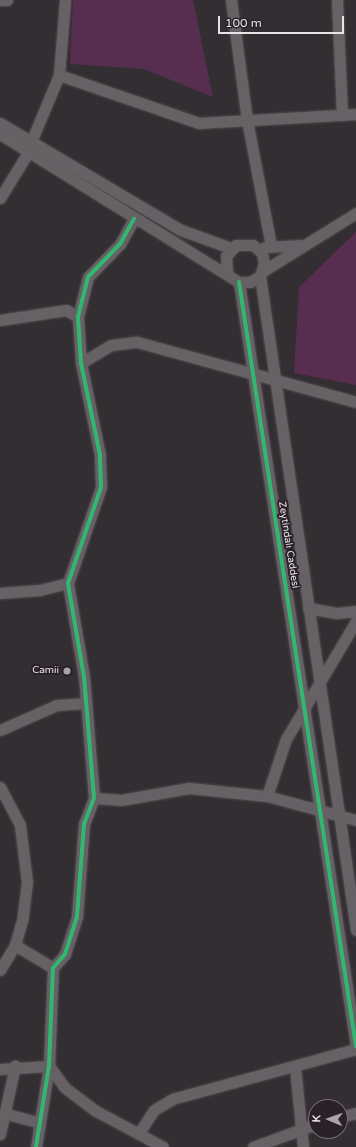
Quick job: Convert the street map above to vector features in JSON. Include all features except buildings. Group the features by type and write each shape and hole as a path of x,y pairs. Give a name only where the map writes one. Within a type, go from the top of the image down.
{"street":[{"path":"0,0 7,0"},
{"path":"0,198 30,146 59,75 65,0"},
{"path":"231,0 247,120 271,246"},
{"path":"337,0 342,115"},
{"path":"59,75 200,123 356,114"},
{"path":"0,123 30,146 134,219 227,272 238,282 250,282 304,245 356,213"},
{"path":"0,134 30,146 182,230 231,248"},
{"path":"36,1147 49,1066 53,968 65,954 77,918 84,824 94,798 86,703 68,583 101,487 100,455 81,363 78,317 88,277 120,244 134,219"},
{"path":"227,272 226,256 231,248 241,243 258,248 304,245"},
{"path":"258,248 264,258 261,274 319,687 356,930"},
{"name":"Zeytindalı Caddesi","path":"238,282 255,376 356,1048"},
{"path":"0,320 66,310 78,317"},
{"path":"81,363 111,345 137,342 276,382 356,402"},
{"path":"0,593 33,591 68,583"},
{"path":"308,608 337,613 356,611"},
{"path":"267,796 286,739 305,712 356,621"},
{"path":"0,730 57,705 86,703"},
{"path":"0,787 12,807 24,844 27,882 23,917 15,945 0,970"},
{"path":"94,798 121,800 189,788 267,796 321,812 356,820"},
{"path":"15,945 53,968"},
{"path":"139,1133 154,1110 172,1099 295,1067 356,1048"},
{"path":"0,1069 15,1066 49,1066"},
{"path":"0,1134 7,1114 15,1066"},
{"path":"49,1066 64,1087 96,1110 163,1147"},
{"path":"295,1067 303,1147"},
{"path":"7,1114 40,1123"},
{"path":"253,1147 308,1126"}],"shaded area":[{"path":"73,0 193,0 213,97 144,69 70,64"},
{"path":"356,232 356,385 294,373 299,287"}],"cycle path":[{"path":"36,1147 49,1066 53,968 65,954 77,917 84,824 94,798 84,677 68,583 101,487 100,455 81,363 78,317 88,277 120,244 134,219"},
{"path":"239,282 356,1046"}],"place":[{"name":"Camii","path":"67,671"}]}
